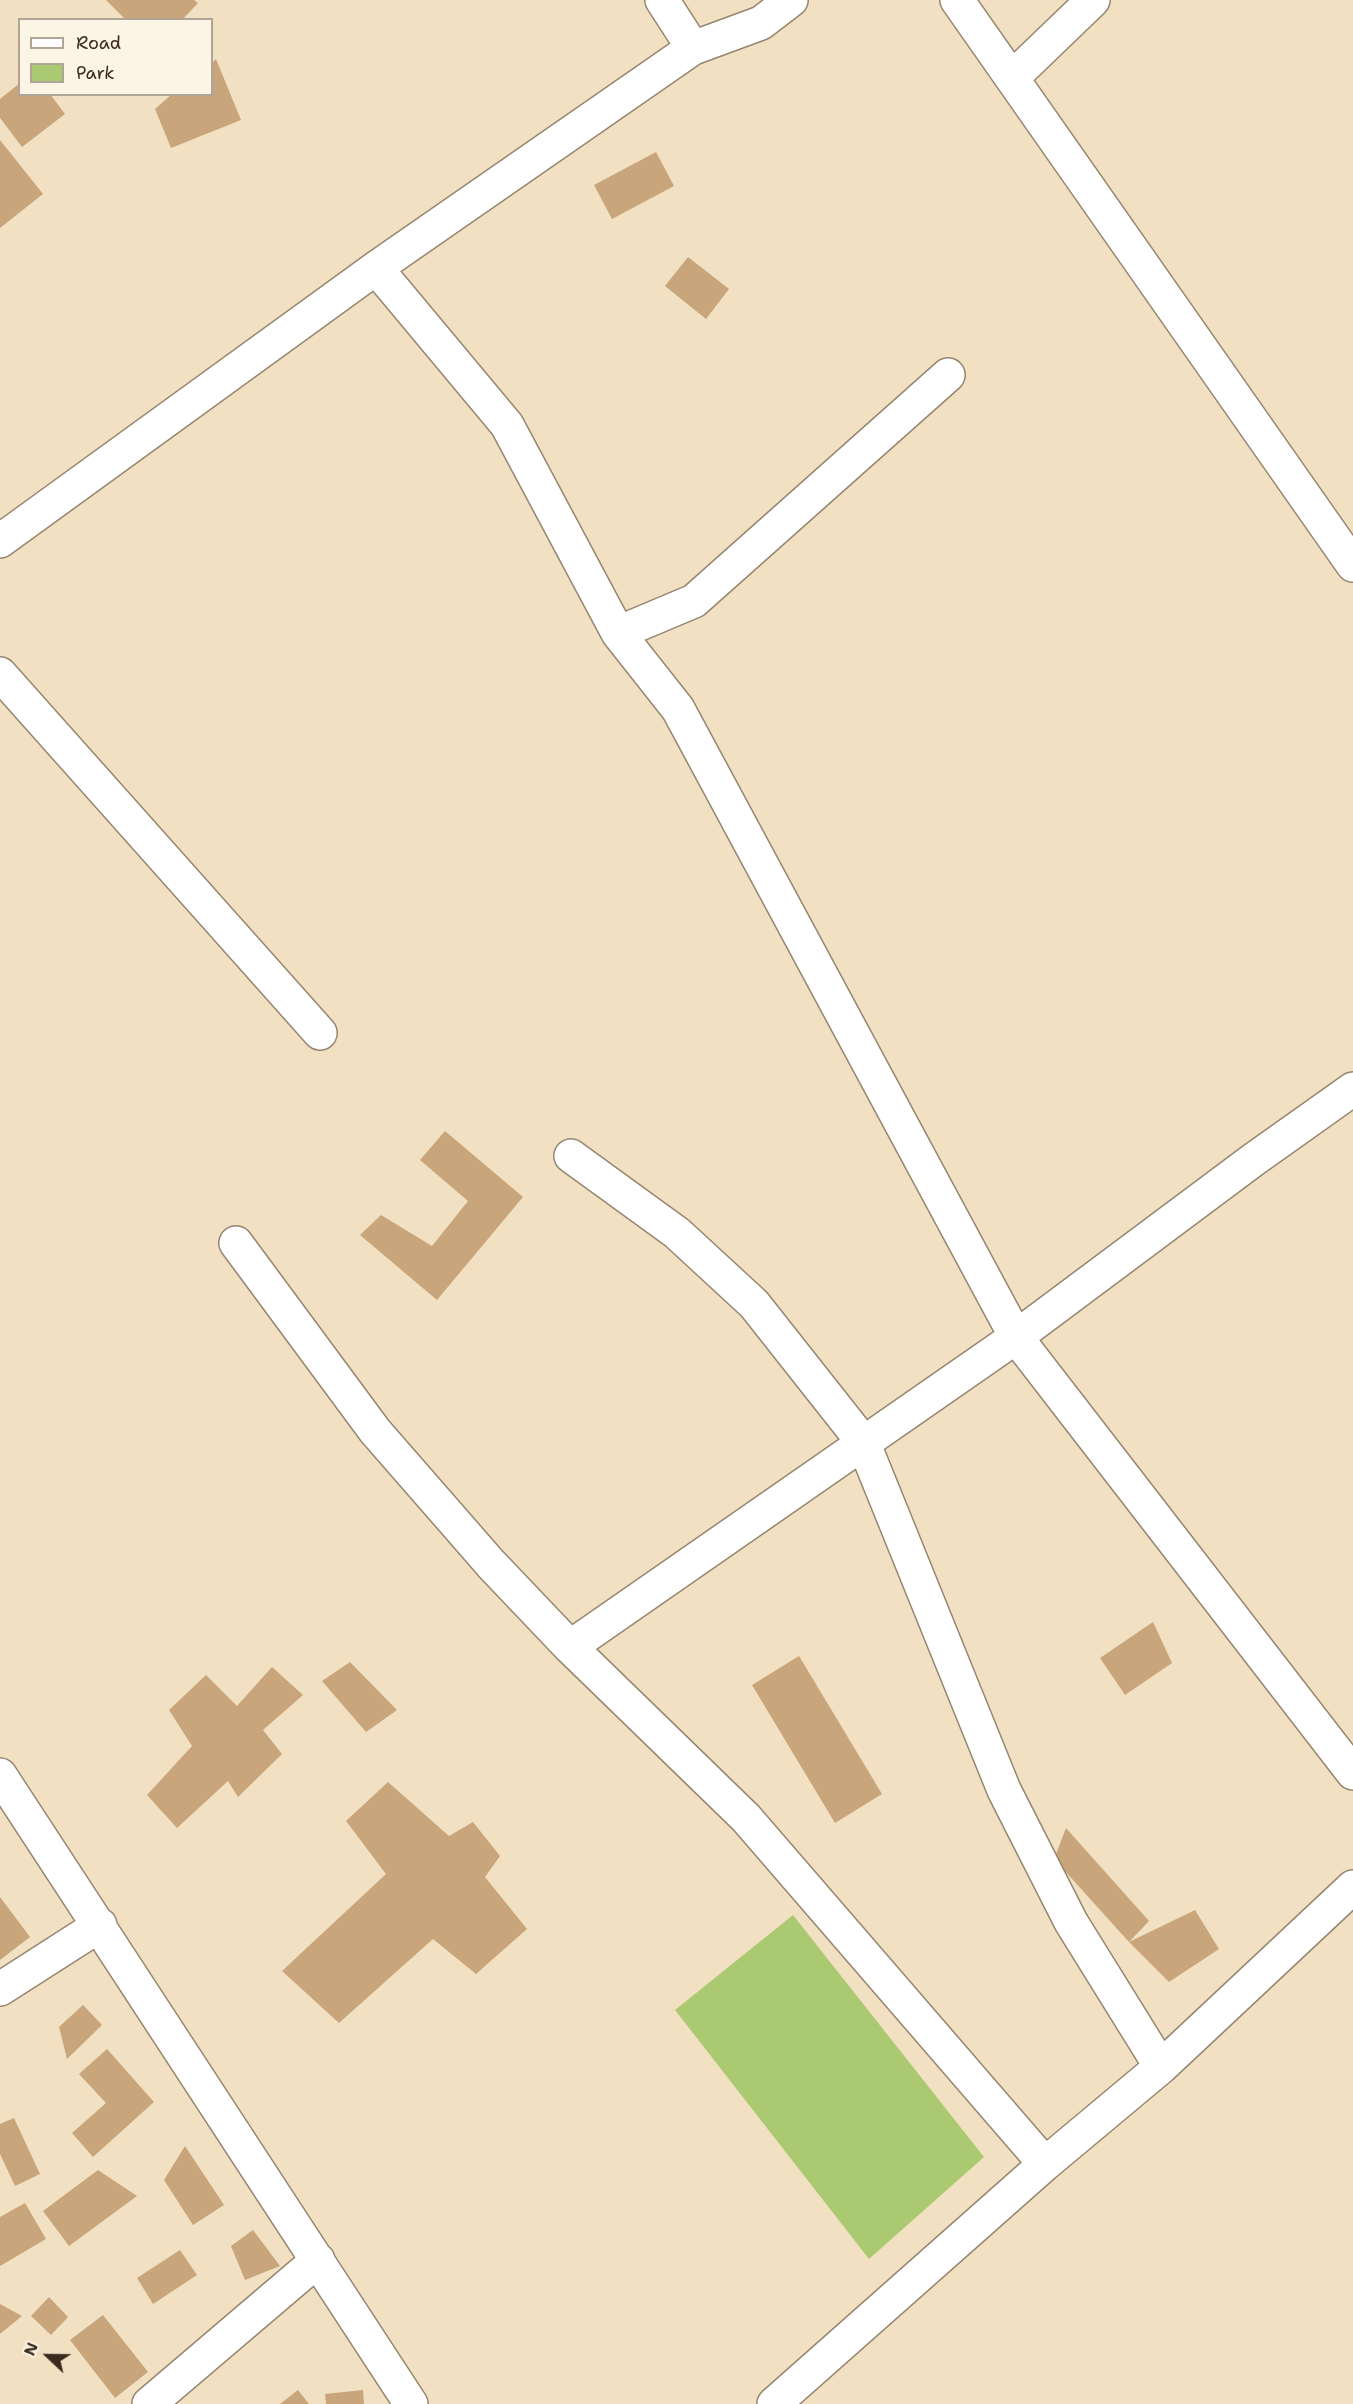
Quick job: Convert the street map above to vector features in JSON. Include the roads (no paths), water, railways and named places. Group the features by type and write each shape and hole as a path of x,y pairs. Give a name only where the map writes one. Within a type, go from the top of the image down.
{"street":[{"path":"662,0 693,48"},
{"path":"0,541 376,268 693,48 761,23 791,0"},
{"path":"957,0 1353,565"},
{"path":"1012,78 1092,0"},
{"path":"376,268 507,425 618,633 678,709 1016,1337 1353,1773"},
{"path":"618,633 694,601 948,375"},
{"path":"0,674 320,1033"},
{"path":"570,1647 1016,1337 1253,1160 1353,1089"},
{"path":"571,1156 677,1233 754,1304 863,1442 1004,1790 1071,1922 1161,2067"},
{"path":"236,1243 375,1431 491,1563 570,1647 746,1818 1045,2164"},
{"path":"0,1775 411,2404"},
{"path":"774,2404 1045,2164 1161,2067 1353,1887"},
{"path":"0,1989 100,1926"},
{"path":"149,2404 318,2260"}]}
